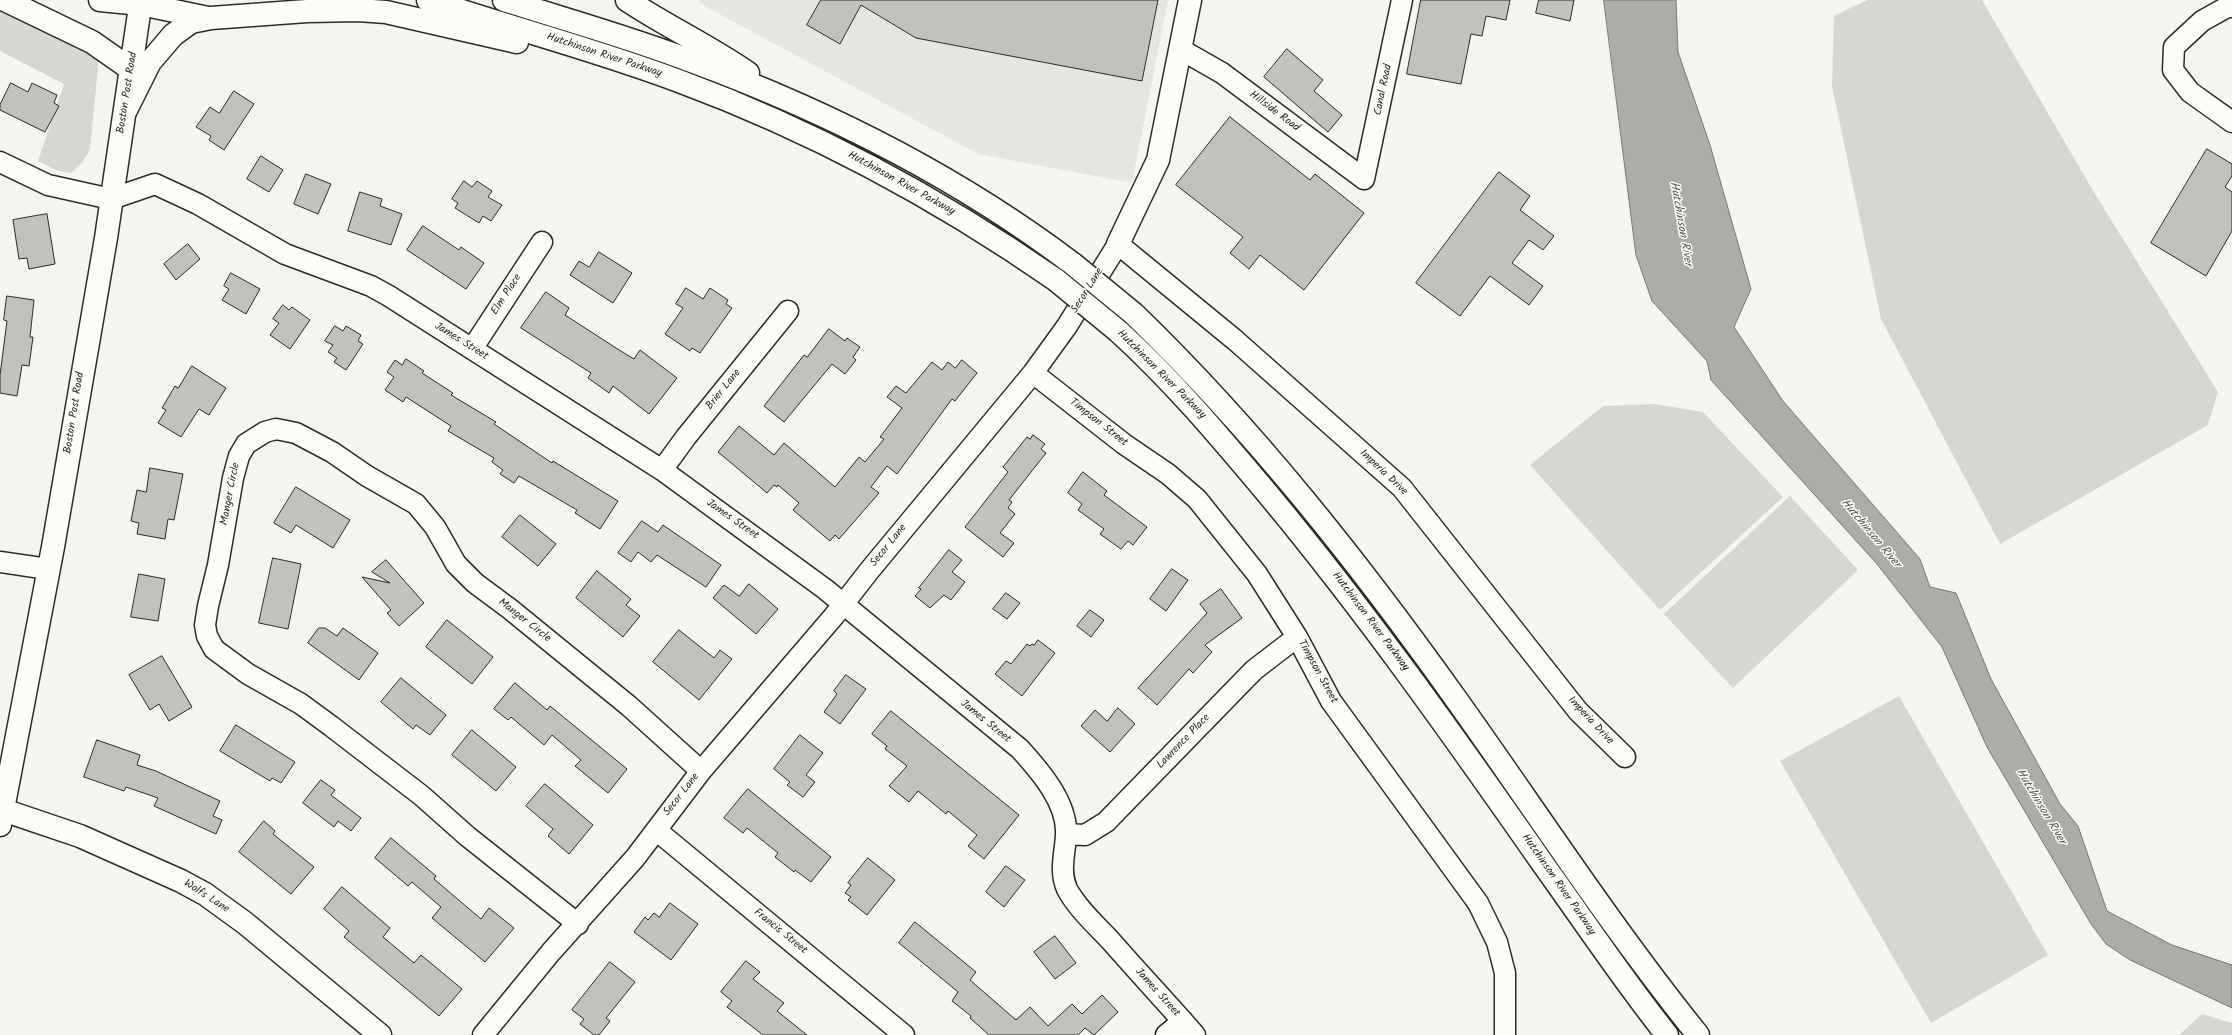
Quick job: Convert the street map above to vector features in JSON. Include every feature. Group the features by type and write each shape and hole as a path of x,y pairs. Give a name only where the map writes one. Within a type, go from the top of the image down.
{"main road":[{"path":"5,0 92,42 132,70"},
{"path":"100,0 141,2 211,18"},
{"name":"Hutchinson River Parkway","path":"428,0 679,81 772,119 843,151 946,208 1056,280 1118,331 1181,393 1221,438 1366,616 1445,723 1602,949 1667,1035"},
{"name":"Hutchinson River Parkway","path":"504,0 661,50 786,99 877,141 947,179 990,205 1073,264 1134,314 1215,398 1292,487 1360,571 1454,696 1636,956 1698,1035"},
{"path":"627,0 658,20 726,57 786,99"},
{"name":"Secor Lane","path":"1118,244 1158,160 1190,0"},
{"name":"Boston Post Road","path":"1,817 48,569 126,110 141,2"},
{"path":"126,110 150,62 173,36 191,22 211,18 307,11 358,10 386,12 509,41 570,45"},
{"name":"Wolfs Lane","path":"1,817 80,836 181,881 205,894 244,923 380,1035"}],"street":[{"name":"Canal Road","path":"1364,179 1402,0"},
{"path":"2232,7 2228,7 2202,21 2174,47 2173,70 2190,92 2232,122"},
{"name":"Hillside Road","path":"1180,49 1222,73 1364,179"},
{"path":"0,162 48,185 111,198"},
{"name":"James Street","path":"111,198 155,184 198,204 285,254 371,286 662,470 760,540 844,603 1020,749 1034,764 1060,807 1066,834 1062,857 1063,874 1068,889 1087,915 1189,1028"},
{"name":"Elm Place","path":"472,349 542,242"},
{"name":"Secor Lane","path":"483,1035 551,952 578,924 635,858 701,771 844,603 1032,373 1067,326 1118,244"},
{"name":"Imperia Drive","path":"1118,244 1235,340 1402,488 1578,711 1625,757"},
{"name":"Brier Lane","path":"662,470 686,437 788,311"},
{"name":"Timpson Street","path":"1032,373 1124,444 1168,474 1197,499 1257,574 1298,637 1331,700 1478,903 1497,942 1504,973 1504,1035"},
{"name":"Manger Circle","path":"578,924 468,836 422,796 331,726 301,704 248,674 214,649 206,631 208,606 218,565 233,478 239,456 246,444 265,432 276,429 296,433 332,452 367,476 416,504 435,527 456,564 475,583 510,609 629,706 701,771"},
{"path":"0,562 48,569"},
{"name":"Lawrence Place","path":"1066,834 1085,835 1106,822 1254,670 1298,637"},
{"name":"Francis Street","path":"656,830 904,1035"},
{"path":"1166,1035 1189,1028"}],"shaded area":[{"path":"700,0 1168,0 1132,183 978,154 699,3"},
{"path":"1867,0 1982,0 2095,194 2218,392 2208,425 2000,544 1881,319 1832,86 1834,16"},
{"path":"0,9 99,57 90,149 82,163 71,173 58,171 38,161 64,84 0,51"},
{"path":"1655,404 1703,412 1783,497 1660,610 1530,465 1603,406"},
{"path":"1790,496 1858,570 1733,688 1664,614"},
{"path":"1899,696 2048,955 1931,1023 1780,761"},
{"path":"2202,1014 2232,1023 2232,1035 2179,1035"}],"water":[{"name":"Hutchinson River","path":"1604,0 1676,0 1678,52 1710,145 1751,289 1734,327 1783,401 1920,559 1930,587 1956,593 1991,679 2060,804 2078,826 2107,911 2172,945 2232,965 2232,1008 2130,960 2106,944 2091,924 1987,747 1942,647 1877,564 1711,380 1707,361 1652,301 1636,255"}],"building":[{"path":"821,0 1158,0 1142,81 916,38 861,5 840,44 807,25"},
{"path":"1421,0 1510,0 1506,20 1486,16 1482,36 1471,34 1461,84 1407,74"},
{"path":"1539,0 1574,0 1570,21 1536,13"},
{"path":"1287,49 1323,80 1314,91 1342,115 1328,132 1264,77"},
{"path":"11,83 28,92 32,83 57,95 54,103 59,106 45,132 0,110 0,105"},
{"path":"234,91 254,104 224,150 209,140 211,136 196,127 210,107 219,113"},
{"path":"1230,117 1310,180 1315,174 1364,213 1304,290 1260,255 1249,269 1230,253 1243,237 1176,185"},
{"path":"2207,149 2232,164 2232,176 2225,187 2232,192 2232,231 2206,276 2151,243"},
{"path":"261,156 283,170 269,192 247,179"},
{"path":"1499,172 1530,196 1520,210 1554,236 1543,250 1529,240 1512,263 1543,286 1529,305 1490,276 1460,316 1416,283"},
{"path":"306,174 331,184 318,214 294,204"},
{"path":"464,181 472,187 477,181 492,191 488,197 502,205 491,221 483,216 479,223 455,208 458,203 452,199"},
{"path":"360,192 382,199 380,206 402,214 391,245 348,231"},
{"path":"47,214 55,264 29,269 27,258 19,259 13,220"},
{"path":"423,226 459,250 461,247 484,263 466,289 407,250"},
{"path":"188,244 200,259 176,280 164,264"},
{"path":"599,252 632,273 613,303 570,275 579,261 589,267"},
{"path":"231,273 260,289 246,314 222,300 229,289 224,286"},
{"path":"686,288 703,299 710,288 728,300 726,304 732,308 700,353 692,348 690,351 665,334 683,308 676,304"},
{"path":"546,292 569,308 565,315 634,359 640,350 677,378 649,414 613,386 609,393 588,378 591,373 521,328"},
{"path":"7,296 34,300 30,337 33,337 29,366 22,365 17,396 0,393 0,375 7,321 4,320"},
{"path":"283,305 289,310 292,307 310,320 290,349 270,335 279,323 273,319"},
{"path":"335,326 343,331 346,326 361,335 358,341 363,344 346,370 334,362 337,358 328,352 333,345 325,341"},
{"path":"829,329 845,341 847,338 860,347 853,357 856,360 845,374 832,364 784,422 764,406 804,355 807,357"},
{"path":"406,359 424,371 422,373 453,393 451,395 496,422 494,424 552,463 553,461 618,501 600,529 575,513 577,510 519,476 514,483 500,474 503,470 492,462 494,458 448,431 451,426 406,397 403,402 385,390 394,377 387,372 395,360 402,365"},
{"path":"962,360 977,373 955,401 952,399 897,474 887,466 871,487 879,493 839,539 835,535 830,541 793,510 799,503 778,485 777,487 774,485 767,493 718,452 739,426 774,455 784,443 835,487 859,457 865,462 884,439 880,437 902,408 887,397 896,386 906,393 932,362 942,370 948,362 955,368"},
{"path":"192,366 226,388 209,415 199,409 181,437 158,423 166,410 162,408 175,386 178,388"},
{"path":"1033,435 1045,444 1041,449 1046,453 1009,500 1012,502 1008,508 1015,514 1000,533 1014,543 1003,557 965,527 1008,472 1003,467 1027,437 1030,439"},
{"path":"150,468 183,474 174,520 168,519 165,539 137,534 139,523 131,521 137,490 146,492"},
{"path":"1083,472 1107,491 1104,495 1147,527 1133,545 1128,541 1121,549 1100,534 1104,529 1078,510 1082,504 1068,493"},
{"path":"296,487 350,520 333,548 296,525 291,533 274,523"},
{"path":"520,515 556,544 538,566 502,537"},
{"path":"642,521 658,532 663,525 721,565 706,587 657,555 651,562 638,552 631,562 618,553"},
{"path":"949,550 962,560 952,572 965,582 951,600 944,595 930,608 915,596 921,589 919,588"},
{"path":"273,558 301,564 288,629 259,623"},
{"path":"386,560 424,603 399,626 387,613 391,610 362,577 390,583 372,572"},
{"path":"1172,569 1188,580 1166,611 1150,599"},
{"path":"597,571 631,599 626,605 640,616 623,637 576,598"},
{"path":"139,574 165,579 158,621 131,617"},
{"path":"749,584 778,609 756,634 713,598 724,585 739,596"},
{"path":"1221,589 1242,618 1205,645 1212,652 1193,673 1189,669 1157,705 1138,688 1207,613 1200,604"},
{"path":"1006,593 1020,603 1007,619 993,609"},
{"path":"1090,610 1104,620 1091,637 1077,626"},
{"path":"447,620 493,657 472,684 426,647"},
{"path":"319,628 325,628 337,636 343,628 378,653 359,680 308,643"},
{"path":"679,630 714,658 720,650 732,659 699,700 653,662"},
{"path":"1038,640 1055,653 1022,696 995,674 1006,661 1011,664 1027,644 1030,646 1032,644 1034,645"},
{"path":"162,656 192,707 169,721 159,704 150,710 129,675"},
{"path":"846,675 866,689 840,724 824,712 837,694 834,691"},
{"path":"401,678 446,715 430,735 416,725 413,729 381,702"},
{"path":"515,683 547,710 550,706 627,769 608,793 575,766 581,760 552,735 544,745 511,717 508,720 494,709"},
{"path":"1118,708 1135,724 1110,752 1081,726 1095,710 1107,721"},
{"path":"891,711 1019,815 984,859 968,846 977,835 948,811 946,814 918,791 909,802 889,786 907,766 885,749 887,746 872,734"},
{"path":"236,725 295,762 281,783 272,778 270,781 220,751"},
{"path":"472,730 516,767 496,791 452,755"},
{"path":"800,735 823,753 806,775 815,782 803,797 787,785 790,782 774,769"},
{"path":"97,740 140,755 137,765 156,771 220,801 213,816 222,820 216,834 154,806 158,798 126,787 124,791 84,777"},
{"path":"321,780 335,790 331,795 361,818 351,831 338,821 334,827 303,803"},
{"path":"545,784 593,825 569,854 548,836 553,829 526,806"},
{"path":"748,789 831,857 811,882 795,870 794,872 775,857 778,853 747,828 743,833 724,818"},
{"path":"264,821 275,831 273,834 314,867 291,894 239,852"},
{"path":"391,838 436,876 434,879 481,919 489,908 514,928 485,962 432,918 441,907 412,882 408,886 375,858"},
{"path":"868,858 895,880 867,915 848,900 851,897 845,893 851,885 848,883"},
{"path":"1006,866 1025,880 1004,907 986,892"},
{"path":"342,887 390,928 383,937 414,963 421,955 462,989 439,1016 344,937 349,931 324,909"},
{"path":"670,903 698,924 671,960 634,932 645,917 648,920 654,913 659,917"},
{"path":"915,922 976,972 970,980 1016,1020 1030,1007 1048,1026 1072,1004 1082,1014 1102,995 1118,1012 1094,1035 1085,1028 1078,1035 989,1035 970,1018 971,1016 952,1001 958,992 899,943"},
{"path":"1055,936 1076,963 1055,979 1034,952"},
{"path":"746,961 760,972 753,979 784,1003 777,1011 807,1035 763,1035 727,1007 732,1001 721,992"},
{"path":"610,962 635,982 606,1018 610,1021 599,1035 594,1035 580,1024 584,1019 572,1010"}]}
